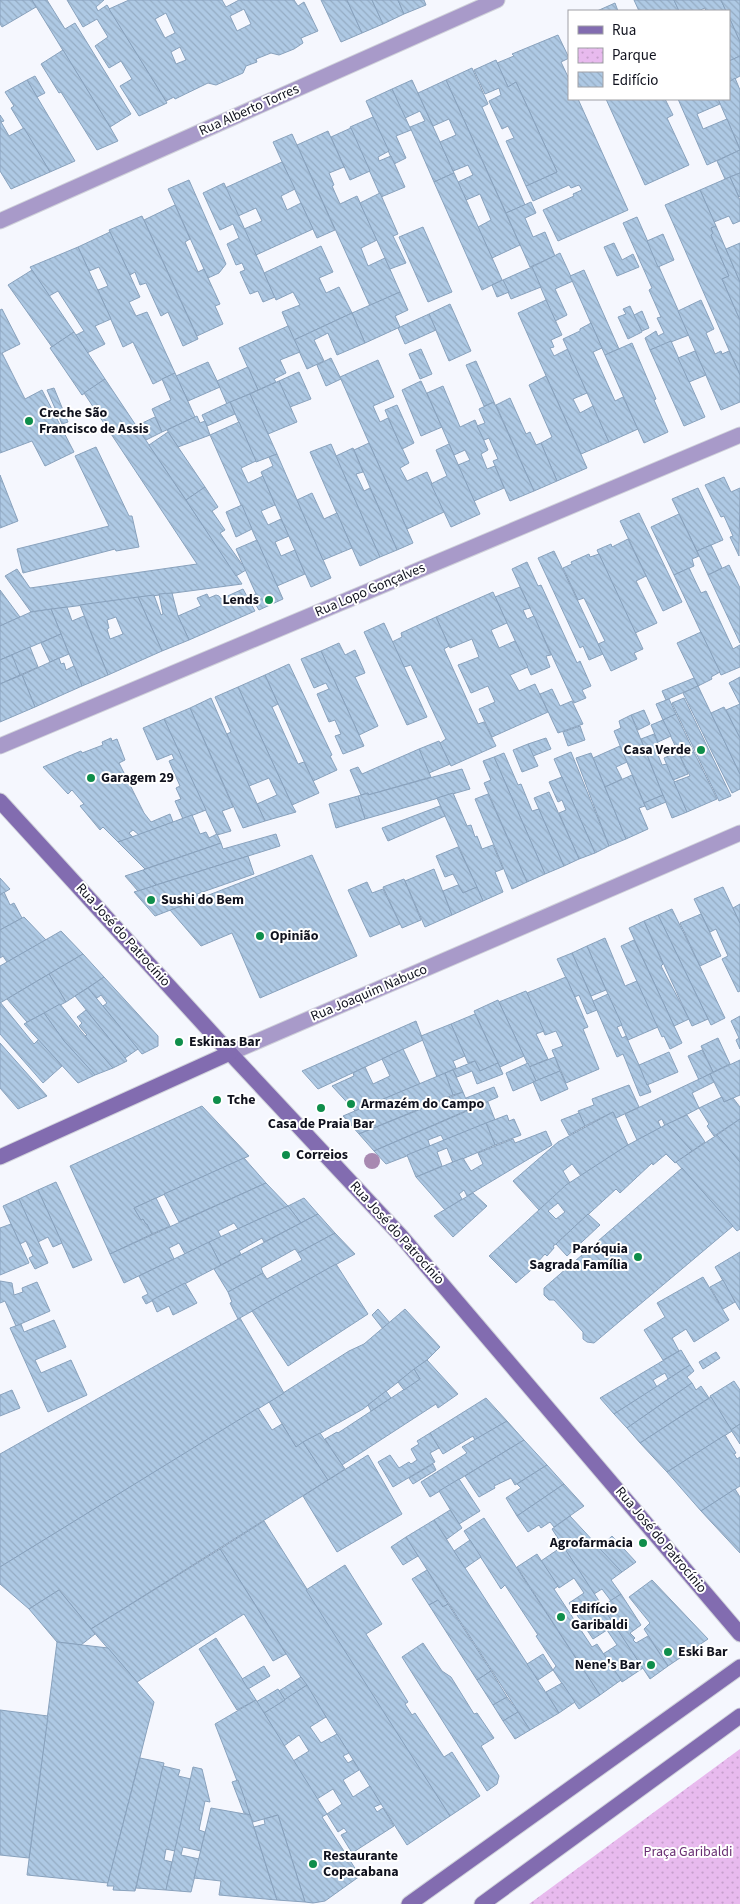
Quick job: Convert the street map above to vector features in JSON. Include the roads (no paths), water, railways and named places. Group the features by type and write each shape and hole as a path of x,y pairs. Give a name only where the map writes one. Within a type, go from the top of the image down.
{"street":[{"name":"Rua Alberto Torres","path":"0,220 497,0"},
{"name":"Rua Lopo Gonçalves","path":"0,746 740,435"},
{"name":"Rua José do Patrocínio","path":"0,801 230,1053 401,1236 740,1634"},
{"name":"Rua Joaquim Nabuco","path":"0,1157 230,1053 740,833"},
{"path":"409,1904 740,1667"},
{"path":"482,1904 740,1716"}],"place":[{"name":"Creche São Francisco de Assis","path":"29,421"},
{"name":"Lends","path":"269,600"},
{"name":"Casa Verde","path":"701,750"},
{"name":"Garagem 29","path":"91,778"},
{"name":"Sushi do Bem","path":"151,900"},
{"name":"Opinião","path":"260,936"},
{"name":"Eskinas Bar","path":"179,1042"},
{"name":"Tche","path":"217,1100"},
{"name":"Armazém do Campo","path":"351,1104"},
{"name":"Casa de Praia Bar","path":"321,1108"},
{"name":"Correios","path":"286,1155"},
{"name":"Paróquia Sagrada Família","path":"638,1257"},
{"name":"Agrofarmacia","path":"643,1543"},
{"name":"Edifício Garibaldi","path":"561,1617"},
{"name":"Eski Bar","path":"668,1652"},
{"name":"Nene's Bar","path":"651,1665"},
{"name":"Restaurante Copacabana","path":"313,1864"}],"park label":[{"name":"Praça Garibaldi","path":"688,1852"}]}
